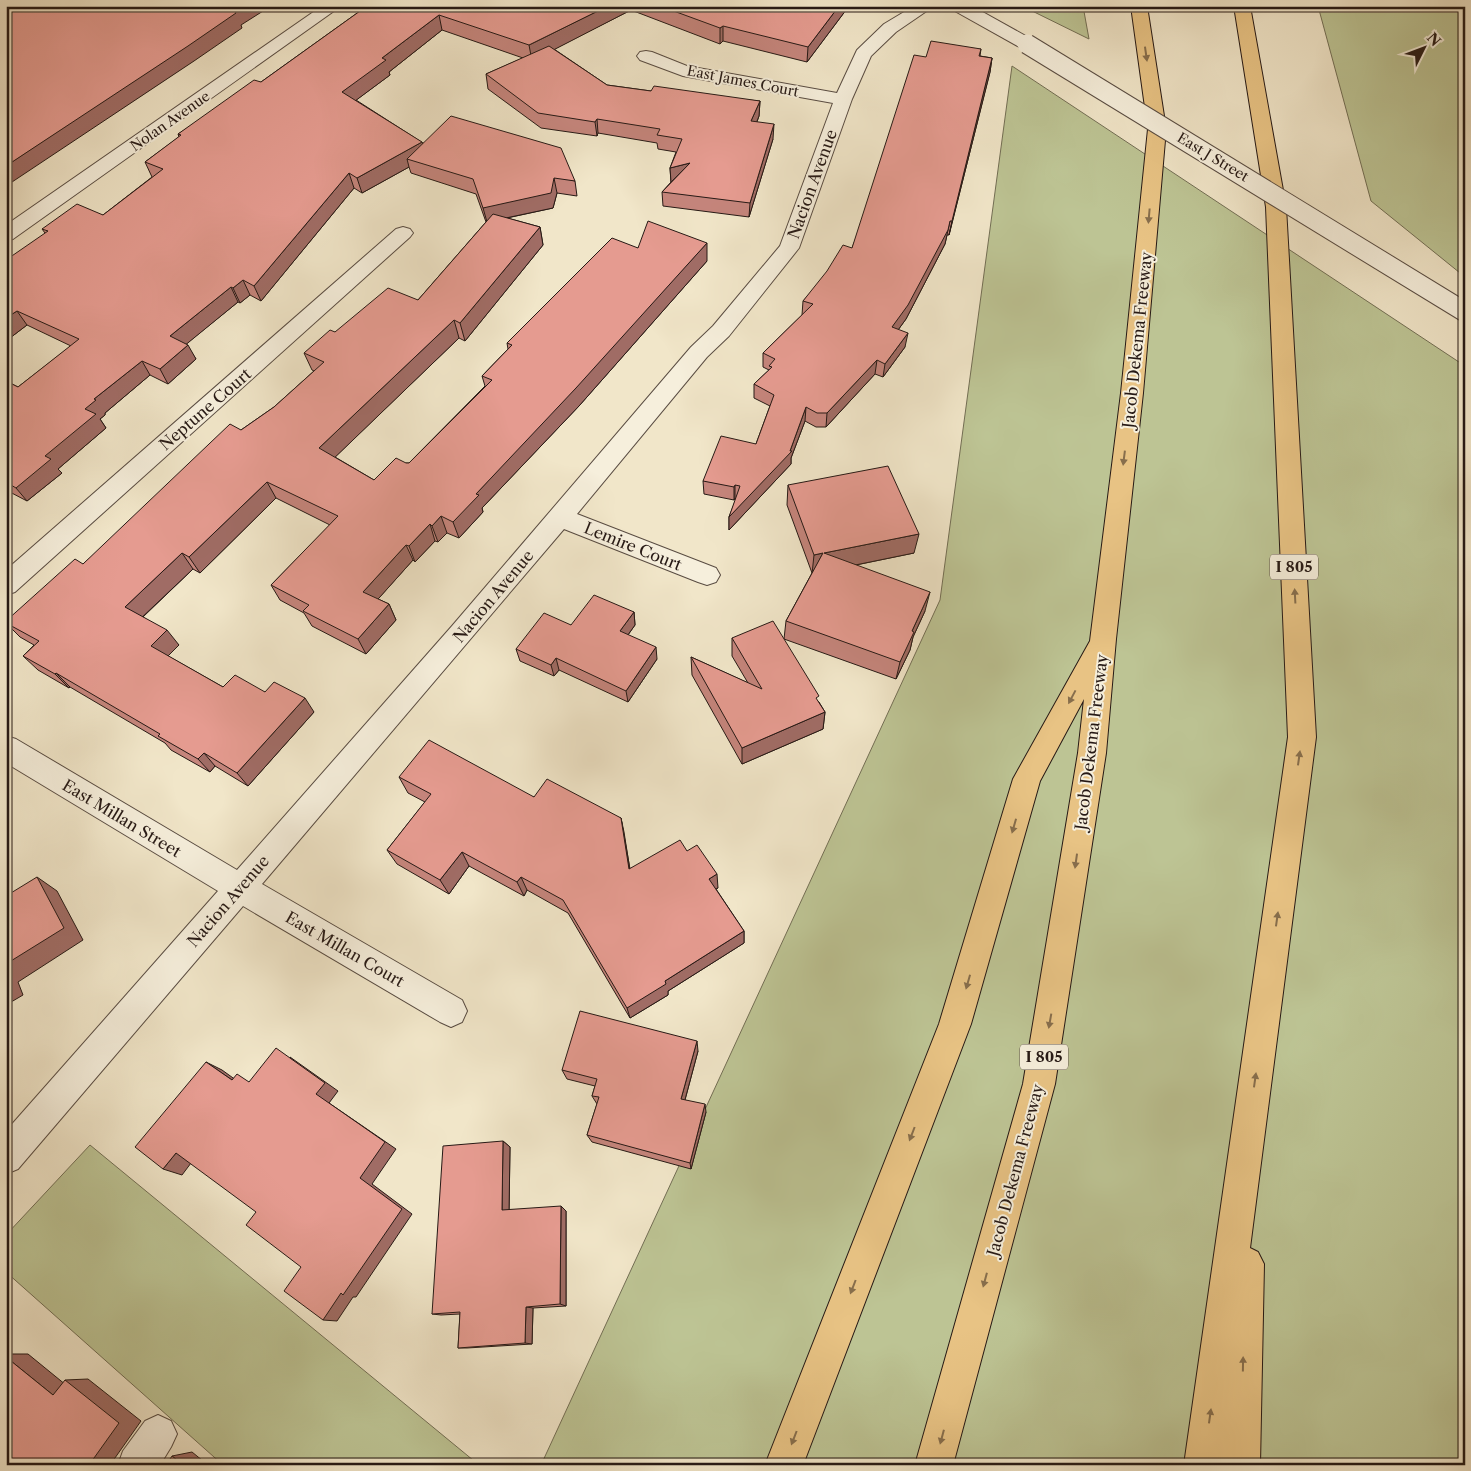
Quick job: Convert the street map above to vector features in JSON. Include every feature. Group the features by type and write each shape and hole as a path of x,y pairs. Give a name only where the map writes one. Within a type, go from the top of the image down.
{"highway":[{"name":"Jacob Dekema Freeway","path":"934,1465 1039,1084 1092,753 1103,639 1132,393 1157,128 1139,6"},
{"name":"I 805","path":"1203,1465 1302,737 1276,207 1242,6"},
{"path":"784,1465 956,1024 1027,779 1103,639"},
{"path":"1241,1465 1249,1128"}],"street":[{"name":"Nolan Avenue","path":"6,236 333,6"},
{"name":"Nacion Avenue","path":"6,1158 461,634 699,352 721,331 789,248 843,100 863,54 890,28 926,6"},
{"name":"East J Street","path":"959,6 1027,44 1465,312"},
{"name":"East James Court","path":"646,56 683,70 843,100"},
{"name":"Neptune Court","path":"6,585 403,233"},
{"name":"Lemire Court","path":"560,517 707,575"},
{"name":"East Millan Street","path":"6,748 239,888"},
{"name":"East Millan Court","path":"239,888 451,1011"},
{"path":"137,1465 158,1434"}],"green space":[{"path":"1022,6 1083,6 1089,39"},
{"path":"1318,6 1465,6 1465,277 1371,201"},
{"path":"1012,66 1465,366 1465,1465 541,1465 940,600"},
{"path":"90,1145 479,1465 223,1465 6,1272 6,1235"}],"building":[{"path":"6,6 242,6 235,11 236,13 188,46 6,166"},
{"path":"367,6 608,6 529,45 439,15 382,58 386,60 342,92 422,142 357,178 349,173 254,286 243,280 233,288 231,287 170,336 188,345 160,369 142,361 94,399 96,400 85,409 96,414 45,456 51,459 16,488 6,482 6,381 18,387 79,339 17,311 6,318 6,260 48,231 42,229 77,204 103,215 163,169 145,162 181,135 178,134 254,80 261,82"},
{"path":"660,6 839,6 808,47 723,26 720,28"},
{"path":"931,41 981,49 979,56 992,58 952,221 950,221 948,230 908,305 892,327 908,333 885,364 877,360 827,413 817,413 806,407 790,451 792,451 729,517 740,486 735,485 734,487 703,481 721,436 756,444 774,395 754,384 772,367 769,366 775,359 763,353 813,304 803,301 827,271 843,245 852,248 914,55 926,57"},
{"path":"549,46 607,85 651,91 654,86 760,101 751,121 774,124 750,203 662,192 690,163 670,168 682,139 657,135 660,129 597,119 595,122 538,113 486,74"},
{"path":"451,116 561,148 575,181 554,178 551,193 483,208 473,179 407,159"},
{"path":"493,214 540,227 460,323 454,320 319,448 374,480 396,458 409,463 492,380 482,376 512,345 507,343 612,238 638,248 648,221 707,243 576,388 476,494 479,495 453,522 441,516 432,526 430,524 409,546 406,545 363,592 389,604 358,639 303,611 309,605 271,585 338,516 267,482 189,557 182,553 125,607 167,630 151,646 223,687 235,675 265,692 274,682 305,698 237,773 204,753 198,759 158,736 160,734 56,673 23,656 39,641 6,623 6,621 75,559 83,564 230,424 241,430 274,407 324,362 304,353 330,330 335,332 388,288 418,300"},
{"path":"888,466 919,534 824,553 930,592 900,662 786,621 823,553 814,555 788,485"},
{"path":"594,595 634,612 620,631 656,647 626,691 556,658 551,665 516,649 544,613 571,625"},
{"path":"773,621 819,696 816,698 825,712 742,748 691,657 762,689 732,638"},
{"path":"429,740 534,797 547,779 621,818 629,869 680,840 687,851 697,845 717,874 709,879 744,931 665,981 666,984 627,1008 563,900 521,877 517,882 462,852 440,880 387,850 431,794 399,777"},
{"path":"37,877 64,928 6,964 6,896"},
{"path":"580,1011 697,1041 681,1099 705,1104 690,1163 587,1135 599,1097 592,1096 597,1079 562,1070"},
{"path":"276,1048 325,1083 316,1094 385,1142 360,1178 402,1209 343,1295 341,1293 323,1320 284,1291 301,1267 246,1225 256,1212 176,1153 163,1169 135,1147 206,1062 232,1080 237,1074 249,1082"},
{"path":"503,1141 502,1210 561,1206 560,1304 526,1307 525,1343 458,1348 460,1312 432,1314 443,1146"},
{"path":"6,1357 53,1395 65,1380 119,1423 89,1465 6,1465"},
{"path":"172,1456 183,1465 166,1465"}]}
